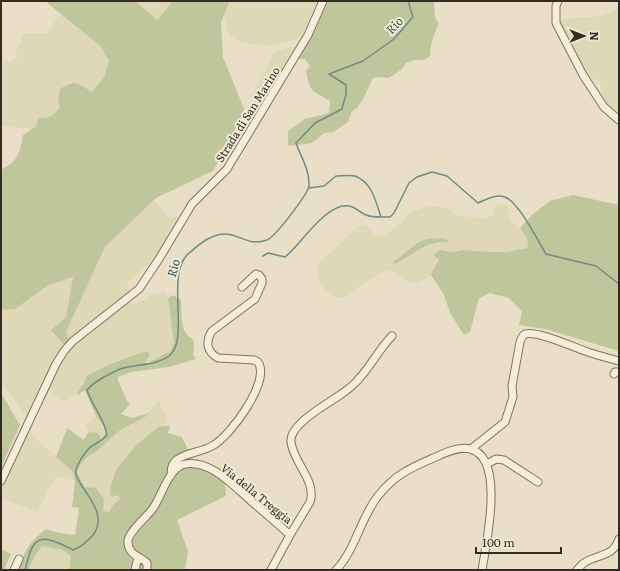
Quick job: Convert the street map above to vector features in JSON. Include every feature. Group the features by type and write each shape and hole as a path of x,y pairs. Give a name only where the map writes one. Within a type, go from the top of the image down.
{"street":[{"name":"Strada di San Marino","path":"1,481 64,351 73,340 139,289 192,204 227,169 308,35 323,1"},
{"path":"558,1 556,6 556,23 583,74 604,107 619,120"},
{"path":"171,475 172,464 176,460 185,455 212,446 224,438 250,402 256,390 261,371 258,362 254,360 218,358 209,352 208,346 209,336 212,332 255,299 262,284 262,279 256,274 242,287"},
{"path":"470,449 505,422 507,418 513,397 512,386 521,337 525,334 554,339 585,351 619,361"},
{"name":"Via della Treggia","path":"274,568 290,534 312,497 306,477 292,448 291,437 293,432 302,422 355,384 392,336"},
{"path":"336,570 349,550 371,505 378,495 399,474 407,469 461,448 470,449 479,453 487,464 491,476 492,498 482,570"},
{"path":"487,464 496,459 504,460 538,482"},
{"name":"Via della Treggia","path":"147,570 147,563 133,554 129,549 127,540 152,510 176,468 186,464 196,464 205,467 222,476 290,534"},
{"path":"577,570 584,563 606,554 615,548 619,539"},
{"path":"134,570 138,557"},
{"path":"14,570 19,559"}],"shaded area":[{"path":"135,1 173,1 157,20"},
{"path":"230,1 320,1 304,32 295,40 275,45 262,45 240,42 230,36 223,15"},
{"path":"619,6 619,116 613,111 602,96 600,82 588,76 558,19 601,16 614,11"},
{"path":"60,14 100,46 109,60 104,77 92,92 81,84 58,100 60,107 56,113 49,118 38,118 36,126 31,129 1,126 1,60 9,62 18,58 15,54 24,33 47,33"},
{"path":"294,46 296,50 258,110 251,97 275,52"},
{"path":"153,200 169,218 181,215 151,267 147,265 127,284 130,292 69,340 66,332 105,247"},
{"path":"501,204 507,205 510,220 520,228 527,238 528,248 507,252 463,250 453,252 440,250 433,255 439,259 438,263 432,268 431,275 419,283 412,283 389,269 370,279 343,298 332,296 320,283 318,264 359,226 364,225 376,235 380,236 385,235 401,223 409,213 423,208 435,206 450,209 456,215 484,219 492,215 494,207","holes":["447,239 449,241 436,242 421,247 403,260 398,259 411,248 425,240"]},
{"path":"73,277 66,317 51,330 63,344 28,419 3,385 1,386 3,360 1,358 1,310 15,309 47,286"},
{"path":"162,292 166,292 168,298 174,343 170,351 147,364 145,362 147,351 124,358 86,376 86,380 77,393 63,401 51,395 53,393 50,391 45,400 43,399 64,356 76,341 123,305 139,302"},
{"path":"159,400 162,410 167,416 166,424 158,427 136,445 110,489 111,496 118,495 120,499 112,506 109,512 103,511 77,472 92,453 95,453 119,431 145,417"},
{"path":"96,416 104,427 105,432 101,444 93,433 89,431 86,425"},
{"path":"28,431 72,471 75,481 56,476 37,512 1,498 1,490"},
{"path":"42,546 63,550 71,556 69,570 28,570"}],"green space":[{"path":"45,1 135,1 157,20 173,1 230,1 221,22 223,57 245,111 213,171 156,198 105,247 66,332 69,340 67,344 63,344 51,330 66,317 73,277 47,286 15,309 1,310 1,170 15,160 21,147 23,135 36,126 38,118 50,116 60,107 58,100 60,89 69,84 76,83 92,92 104,77 109,60 100,46"},
{"path":"327,1 434,1 435,18 439,23 433,39 430,56 424,60 414,60 406,63 402,69 389,78 373,78 363,99 357,108 352,111 348,122 333,132 324,133 312,143 288,146 288,131 305,119 329,113 330,101 312,90 310,87 306,71 310,66 305,59 297,59 312,34"},
{"path":"573,195 619,205 619,351 545,329 519,325 522,312 509,298 490,293 479,298 470,332 464,335 450,313 444,295 431,275 439,259 433,255 440,250 453,252 463,250 507,252 528,248 527,238 520,228 533,214 550,201"},
{"path":"441,238 449,240 447,242 439,242 425,246 395,264 393,263 420,242 428,239"},
{"path":"173,295 181,300 183,326 186,333 193,340 193,354 196,359 169,367 131,372 118,377 127,401 130,404 121,414 132,418 149,413 145,417 119,431 95,453 89,456 77,472 85,487 96,488 104,499 103,511 109,512 112,506 120,499 118,495 111,497 110,489 116,470 136,445 158,427 170,425 168,433 182,437 194,462 205,464 224,471 226,496 177,520 188,551 185,570 69,570 71,556 63,550 42,546 28,570 19,570 28,547 35,538 46,529 59,533 75,535 79,508 72,507 75,481 72,471 56,457 67,428 84,440 89,431 93,433 96,432 100,435 101,443 105,432 104,427 96,416 85,390 78,395 77,393 84,383 86,376 139,353 147,351 150,355 145,362 147,364 170,351 174,343 168,298"},
{"path":"1,393 20,425 1,467"},
{"path":"1,549 11,554 4,570 1,570"}],"waterway":[{"name":"Rio","path":"25,570 30,551 37,542 47,539 52,540 73,550 86,542 97,528 98,521 95,508 76,476 76,468 87,450 107,435 104,424 87,390 97,381 118,370 126,367 158,362 169,356 175,348 178,337 178,278 181,265 187,255 208,239 219,234 232,235 257,242 267,240 284,224 309,186 307,169 296,143 315,123 342,109 346,94 346,85 329,74 363,61 394,39 413,17 408,1"},
{"path":"309,188 324,186 336,176 355,176 366,183 375,199 381,217 390,217 394,213 409,183 417,177 432,172 447,176 478,203 492,197 500,196 507,198 523,215 546,254 596,266 619,284"},
{"path":"263,256 268,253 285,257 323,217 332,210 341,207 349,206 366,215 381,217"}]}
